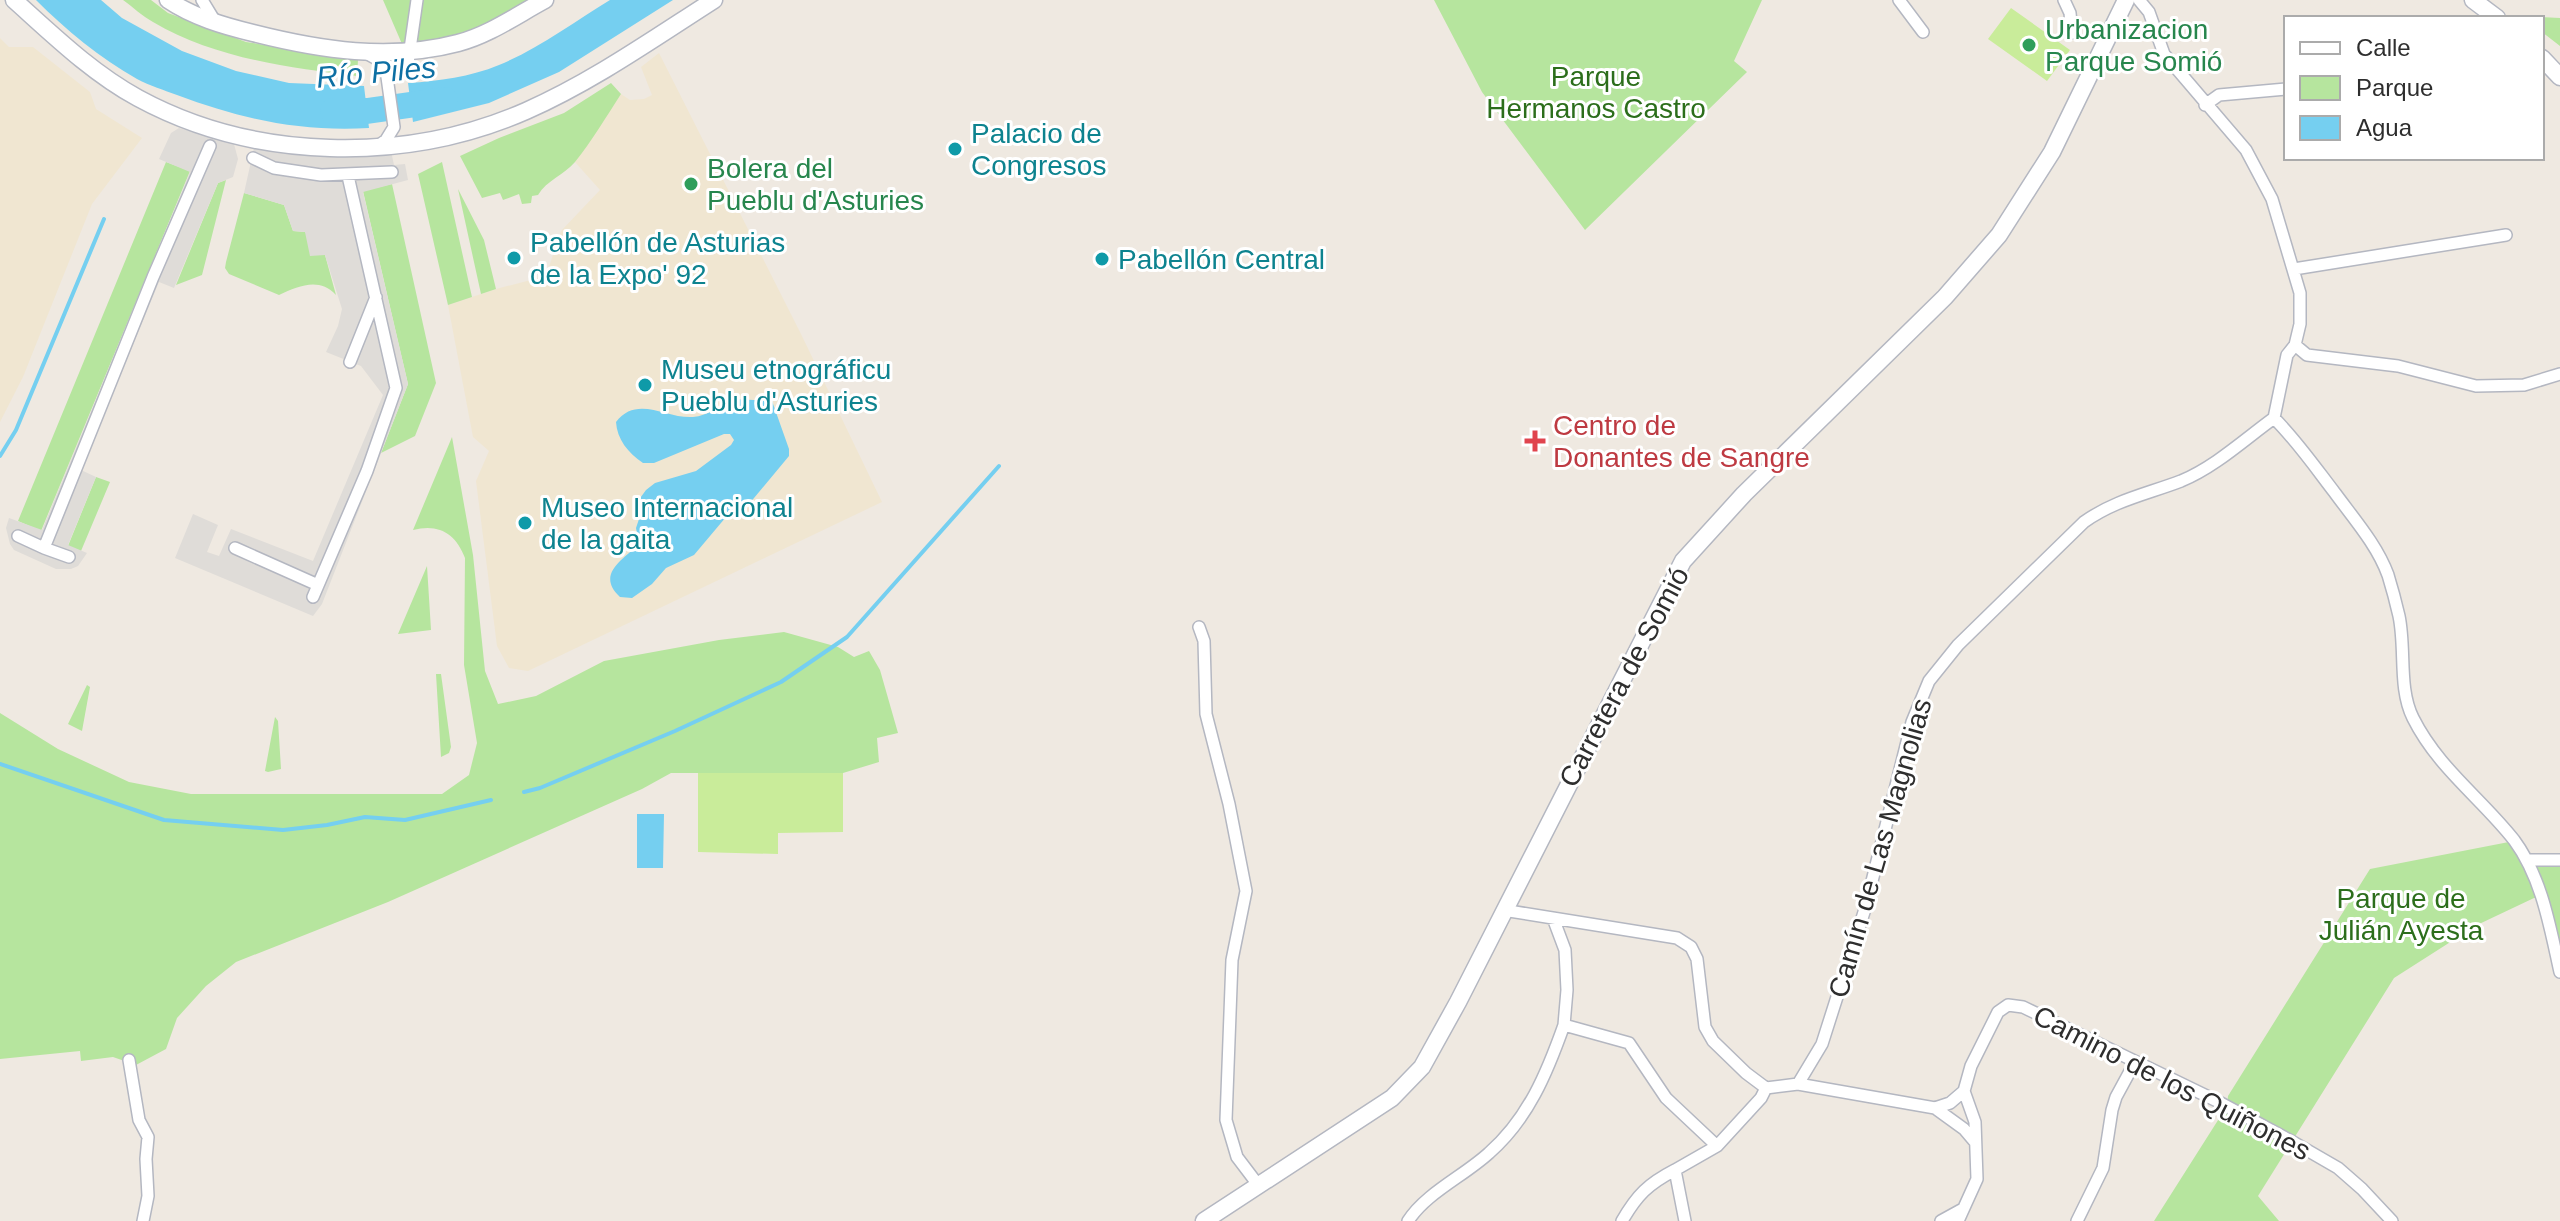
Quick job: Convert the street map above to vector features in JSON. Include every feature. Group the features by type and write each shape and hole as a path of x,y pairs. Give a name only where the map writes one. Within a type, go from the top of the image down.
{"street":[{"path":"14,0 80,59 136,97 171,114 211,128 291,145 335,148 414,142 490,125 527,111 597,74 714,0"},
{"path":"168,0 216,24 288,42 410,56 469,39 545,0"},
{"path":"202,0 216,24"},
{"path":"410,56 417,0"},
{"path":"1899,0 1923,32"},
{"path":"2064,0 2070,13 2072,33"},
{"name":"Carretera de Somió","path":"1204,1221 1392,1098 1422,1067 1683,561 1744,494 1945,297 1999,235 2052,152 2126,0"},
{"path":"2139,0 2149,12 2164,54 2246,150 2272,199 2300,293 2300,324 2295,345 2287,355 2274,418 2292,436 2366,534 2387,573 2399,619 2405,692 2413,717 2443,766 2496,820 2527,860 2543,897 2560,972"},
{"path":"2473,0 2494,16"},
{"path":"366,53 380,61 386,70 394,127 377,147"},
{"path":"2544,60 2560,77"},
{"path":"2205,105 2219,95 2284,89"},
{"path":"394,127 414,142"},
{"path":"44,548 153,277 210,146"},
{"path":"253,158 274,168 321,175 392,172"},
{"path":"235,548 315,591 367,471 396,388 348,176"},
{"path":"2294,269 2506,235"},
{"path":"350,362 376,297"},
{"path":"2295,345 2307,355 2398,366 2476,386 2524,385 2560,374"},
{"name":"Camín de Las Magnolias","path":"1798,1084 1822,1044 1865,909 1912,722 1929,681 1958,645 2084,522 2103,508 2183,480 2274,418"},
{"path":"18,536 69,557"},
{"path":"1199,627 1204,641 1206,714 1229,804 1246,891 1232,960 1226,1120 1237,1157 1259,1186"},
{"path":"2527,860 2560,860"},
{"path":"1503,910 1677,938 1691,947 1697,959 1705,1027 1713,1041 1766,1088 1798,1084 1935,1108 1964,1129 1975,1142"},
{"path":"1408,1221 1425,1200 1491,1152 1526,1111 1547,1073 1564,1025 1567,990 1565,950 1553,918"},
{"name":"Camino de los Quiñones","path":"1964,1091 1971,1066 1998,1012 2008,1005 2023,1007 2227,1106 2338,1168 2392,1221"},
{"path":"1564,1025 1629,1043 1666,1098 1717,1146"},
{"path":"129,1060 139,1120 148,1137 148,1196 143,1221"},
{"path":"2077,1221 2103,1168 2112,1110 2135,1062"},
{"path":"1622,1221 1651,1182 1717,1146 1761,1098 1766,1088"},
{"path":"1935,1108 1950,1103 1964,1091 1975,1122 1977,1179 1958,1221"},
{"path":"1675,1170 1685,1221"},
{"path":"1941,1221 1965,1207"}],"shaded area":[{"path":"0,38 9,47 33,47 90,92 96,109 142,138 92,204 23,377 0,422"},
{"name":"Museu etnográficu Pueblu d'Asturies","path":"659,53 882,502 528,671 509,668 497,646 476,481 489,451 473,437 448,305 546,276 561,231 600,190 575,162 621,94 630,100 652,95 641,67"},
{"path":"179,128 234,144 238,159 233,177 218,183 174,288 159,282 81,470 96,477 68,545 87,553 78,566 56,569 14,550 6,528 9,518 42,530 190,172 159,159 171,133"},
{"path":"256,139 390,146 394,165 405,164 408,180 363,192 408,384 322,604 313,616 175,558 193,514 218,525 207,552 219,556 231,529 313,561 383,395 361,366 326,352 342,309 325,255 310,256 305,232 293,231 284,205 244,193"}],"green space":[{"path":"123,0 151,0 168,13 246,42 358,60 357,76 279,65 226,53 176,34 149,20"},
{"path":"383,0 545,0 504,23 411,50 402,44"},
{"name":"Parque Hermanos Castro","path":"1434,0 1762,0 1734,61 1747,72 1585,230 1482,92"},
{"name":"Urbanizacion Parque Somió","path":"2011,8 2070,50 2047,81 1988,39"},
{"path":"2544,17 2560,18 2560,46 2544,34"},
{"path":"611,83 621,94 593,137 571,167 546,185 538,195 532,196 531,203 522,204 519,194 503,200 500,193 482,198 460,156 564,113"},
{"path":"166,162 190,171 41,531 18,521"},
{"path":"442,162 472,297 448,305 418,174"},
{"path":"226,180 202,275 176,285 218,183"},
{"path":"392,184 436,383 415,436 381,453 408,384 363,191"},
{"path":"458,189 484,240 496,289 481,294"},
{"path":"244,193 284,205 293,231 305,232 325,255 336,295 323,286 309,285 279,295 229,274 225,268 226,262"},
{"path":"452,437 473,555 485,671 498,704 536,696 604,661 719,640 784,632 838,647 854,657 869,651 880,670 898,733 877,738 879,762 843,773 671,773 642,789 388,902 236,962 206,986 177,1018 166,1049 136,1065 113,1057 81,1061 80,1051 0,1059 0,713 58,749 129,782 191,794 442,794 469,775 477,743 464,665 465,558 457,543 445,532 431,528 413,530"},
{"path":"96,477 110,482 81,551 68,546"},
{"path":"427,566 431,630 398,634"},
{"path":"436,674 441,674 451,747 449,753 441,757"},
{"path":"87,685 90,687 82,731 68,724"},
{"path":"275,717 278,721 281,769 268,772 265,771"},
{"path":"698,773 843,773 843,832 778,833 778,854 698,852"},
{"name":"Parque de Julián Ayesta","path":"2514,841 2527,860 2560,860 2560,961 2542,897 2477,925 2394,978 2258,1196 2279,1221 2154,1221 2370,869"}],"water":[{"path":"36,0 101,0 122,18 182,51 236,71 289,83 364,86 369,128 319,128 271,122 224,111 152,86 97,53"},
{"path":"610,0 673,0 559,72 489,103 413,122 408,83 454,78 499,65 542,43"},
{"path":"733,399 772,401 789,456 744,510 726,517 694,555 666,568 652,584 632,598 620,597 613,589 611,574 639,544 636,528 640,516 638,501 655,483 696,471 734,440 730,434 724,434 654,463 643,463 624,445 616,422 624,414 643,409 683,417 699,416"},
{"path":"637,814 664,814 663,868 637,868"}],"waterway":[{"name":"Río Piles","path":"333,111 367,111 445,100"},
{"path":"0,456 16,430 104,219"},
{"path":"524,792 675,731 781,682 847,637 999,466"},
{"path":"0,764 164,820 283,830 365,817 405,820 491,800"}],"place":[{"name":"Urbanizacion Parque Somió","path":"2029,45"},
{"name":"Palacio de Congresos","path":"955,149"},
{"name":"Bolera del Pueblu d'Asturies","path":"691,184"},
{"name":"Pabellón de Asturias de la Expo' 92","path":"514,258"},
{"name":"Pabellón Central","path":"1102,259"},
{"name":"Museu etnográficu Pueblu d'Asturies","path":"645,385"},
{"name":"Centro de Donantes de Sangre","path":"1535,441"},
{"name":"Museo Internacional de la gaita","path":"525,523"}]}
